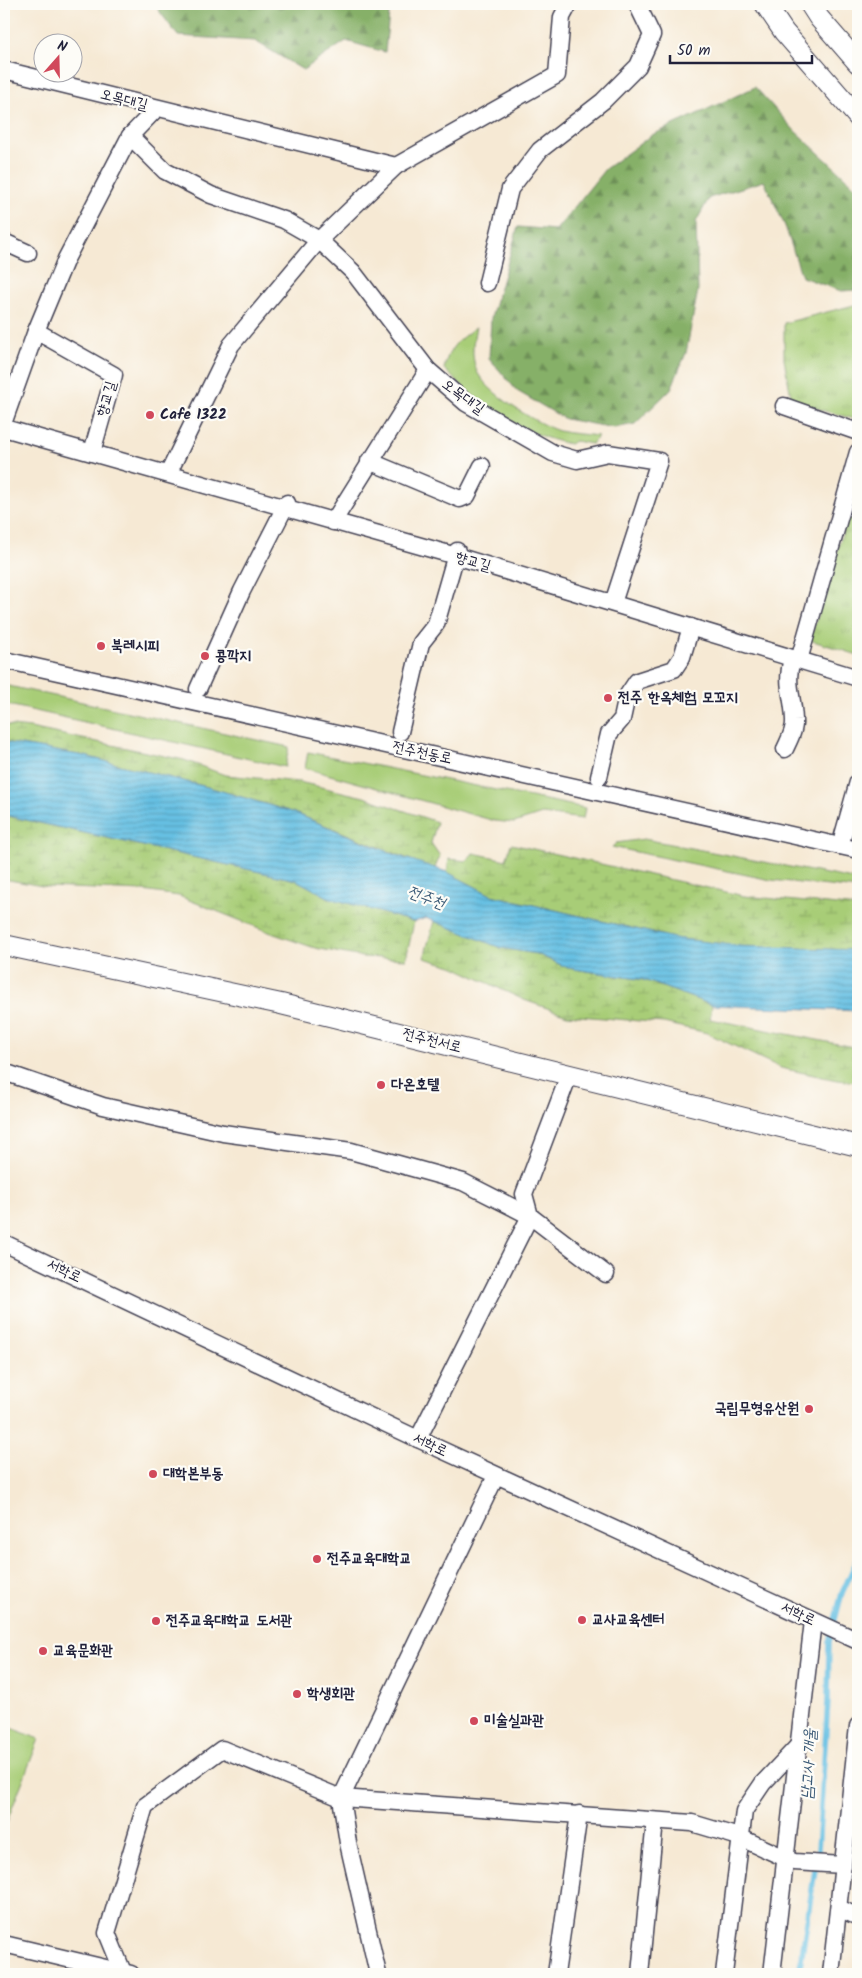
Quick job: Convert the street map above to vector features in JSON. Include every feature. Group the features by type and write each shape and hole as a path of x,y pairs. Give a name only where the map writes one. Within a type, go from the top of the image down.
{"street":[{"path":"168,474 231,345 319,240 396,166 557,75 562,18 569,4"},
{"path":"487,283 510,189 540,150 603,101 638,66 652,35 637,4"},
{"path":"765,4 784,32 858,117"},
{"path":"810,4 819,18 858,63"},
{"name":"오목대길","path":"4,70 396,166"},
{"name":"오목대길","path":"36,331 66,259 130,136 157,108"},
{"name":"오목대길","path":"130,136 165,171 211,195 284,220 319,240 353,272 428,370 466,403 553,453 577,460 608,453 659,461 613,603"},
{"path":"4,242 28,253"},
{"path":"4,421 36,331"},
{"name":"향교길","path":"36,331 114,375 92,452"},
{"path":"333,522 369,461 428,370"},
{"path":"784,406 858,432"},
{"name":"향교길","path":"4,428 286,505 333,522 456,554 858,678"},
{"path":"785,749 793,732 794,720 788,676 796,659 858,452"},
{"path":"369,461 460,499 467,496 482,466"},
{"path":"198,689 242,591 286,505"},
{"name":"전주천동로","path":"400,732 422,643 436,624 456,554"},
{"path":"599,777 609,734 622,719 627,696 637,681 674,669 682,657 691,627"},
{"name":"전주천동로","path":"4,660 858,850"},
{"path":"840,846 858,782"},
{"name":"전주천서로","path":"4,945 281,1004 858,1146"},
{"path":"4,1072 104,1106 223,1133 351,1151 463,1182 530,1216 606,1274"},
{"path":"418,1439 530,1216 524,1194 569,1075"},
{"name":"서학로","path":"4,1243 496,1476 851,1638"},
{"path":"378,1974 348,1843 341,1798 496,1476"},
{"path":"772,1974 797,1747 818,1623"},
{"path":"831,1974 839,1908 836,1865 852,1828 857,1737"},
{"path":"724,1974 739,1837 744,1811 764,1783 797,1747"},
{"path":"127,1973 107,1933 145,1806 222,1749 341,1798 692,1823 739,1837 794,1862 836,1865"},
{"path":"556,1974 579,1814"},
{"path":"640,1974 655,1821"},
{"path":"839,1908 858,1917"},
{"path":"4,1944 127,1973"}],"green space":[{"path":"154,4 397,4 389,14 385,52 346,41 303,70 255,41 178,36"},
{"path":"755,87 795,131 858,189 858,290 841,291 802,277 785,226 764,181 709,198 696,222 698,290 686,353 671,389 635,424 614,428 565,419 517,391 489,358 491,318 518,227 556,230 605,169 652,135"},
{"path":"858,304 858,420 792,402 784,359 784,323"},
{"path":"476,327 473,348 474,364 481,378 489,387 512,406 549,427 564,432 598,436 592,444 575,441 570,444 552,440 518,425 471,394 444,369 451,350 464,336"},
{"path":"858,482 858,655 810,640"},
{"path":"4,685 289,747 285,767 4,704"},
{"path":"4,725 30,728 184,760 225,775 299,782 364,797 437,822 431,843 440,856 435,868 426,866 292,812 215,789 85,756 4,742"},
{"path":"308,752 585,808 583,819 542,814 514,823 495,821 305,768"},
{"path":"4,815 296,880 330,898 414,922 406,959 362,957 315,948 274,934 179,896 143,891 48,887 4,879"},
{"path":"644,839 858,880 858,889 771,880 612,847 616,843"},
{"path":"511,844 744,896 858,907 858,950 741,947 674,938 491,895 447,872 449,859 467,861 473,853 506,860"},
{"path":"434,921 501,948 537,954 568,968 644,980 712,1005 710,1019 858,1048 858,1082 837,1080 781,1068 707,1033 664,1023 567,1015 524,1000 452,966 424,958"},
{"path":"4,1725 39,1739 4,1829"}],"water":[{"name":"전주천","path":"4,742 85,756 215,789 292,812 396,855 447,872 491,895 674,938 741,946 858,950 858,1011 712,1005 644,980 568,968 537,954 501,948 426,918 414,922 330,898 296,880 4,815"}],"waterway":[{"name":"남고사 개울","path":"799,1974 818,1850 828,1701 829,1642 842,1593 858,1558"}],"place":[{"name":"Cafe 1322","path":"150,415"},
{"name":"북레시피","path":"101,646"},
{"name":"콩깍지","path":"205,656"},
{"name":"전주 한옥체험 모꼬지","path":"608,698"},
{"name":"다온호텔","path":"381,1085"},
{"name":"국립무형유산원","path":"809,1409"},
{"name":"대학본부동","path":"153,1474"},
{"name":"전주교육대학교","path":"317,1559"},
{"name":"교사교육센터","path":"582,1620"},
{"name":"전주교육대학교 도서관","path":"156,1621"},
{"name":"교육문화관","path":"43,1651"},
{"name":"학생회관","path":"297,1694"},
{"name":"미술실과관","path":"474,1721"}]}
